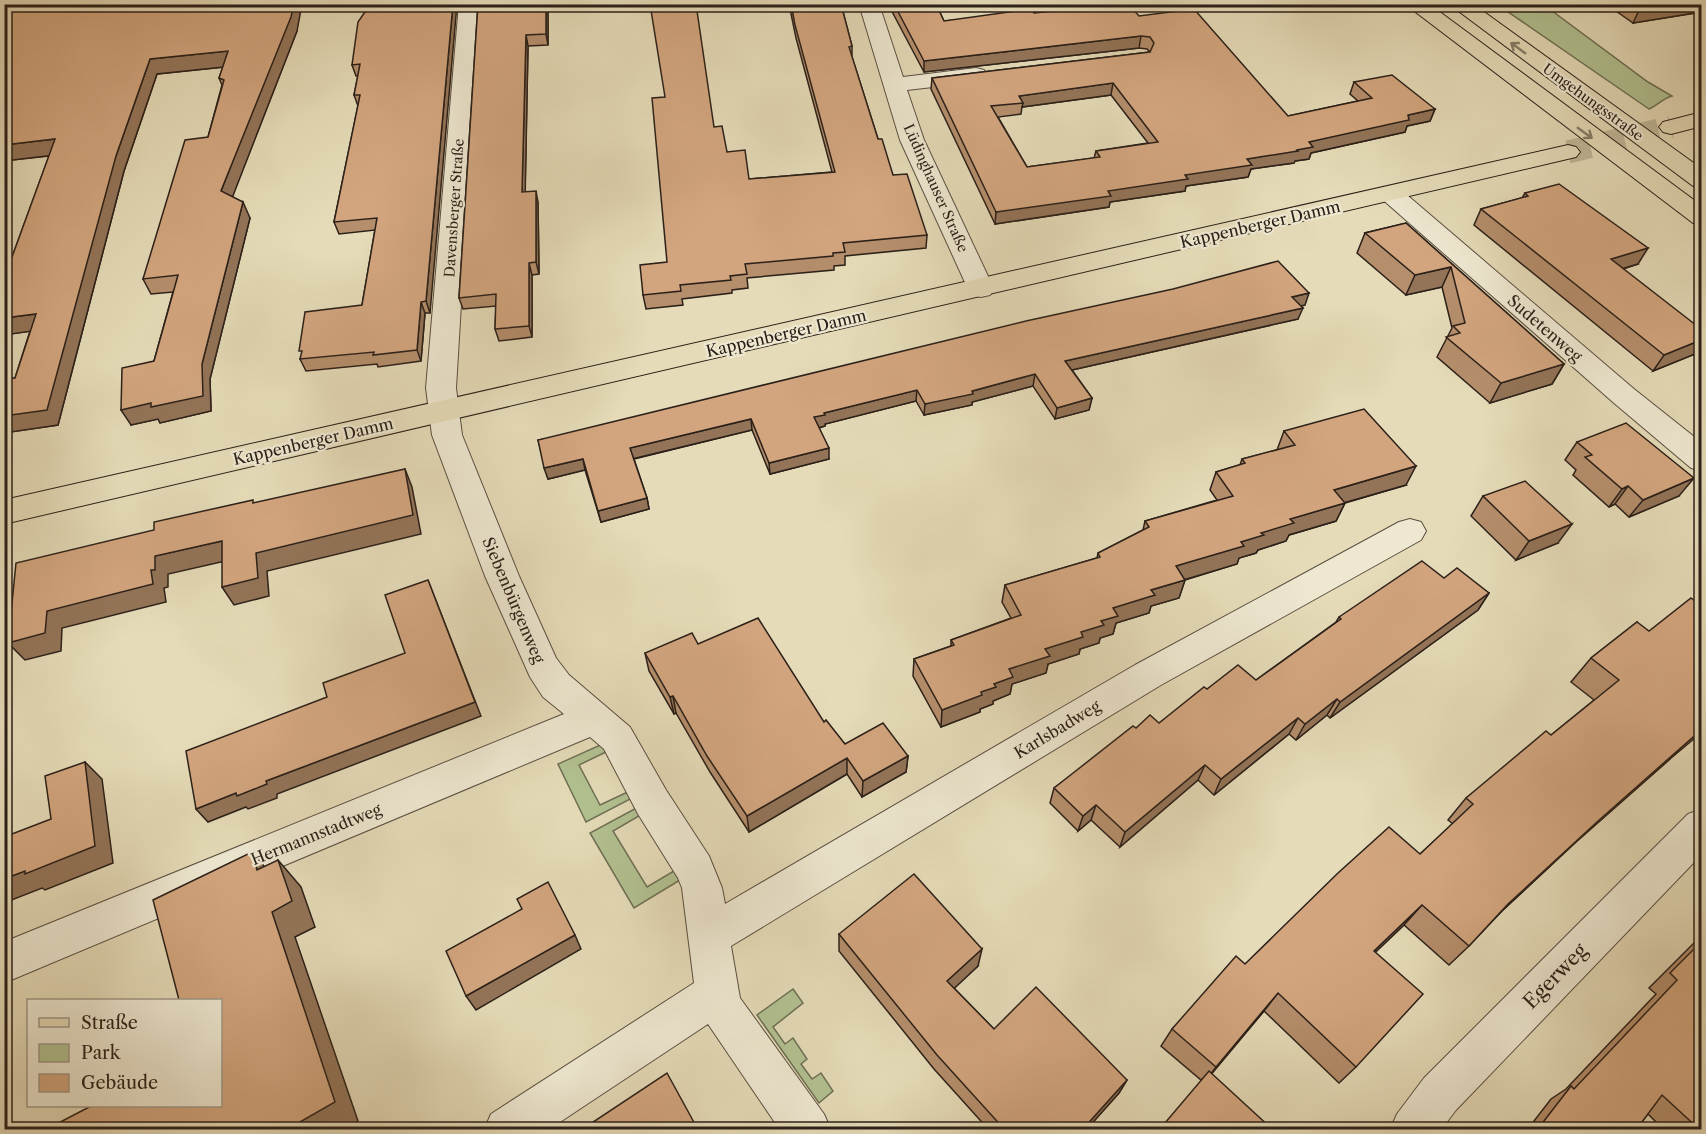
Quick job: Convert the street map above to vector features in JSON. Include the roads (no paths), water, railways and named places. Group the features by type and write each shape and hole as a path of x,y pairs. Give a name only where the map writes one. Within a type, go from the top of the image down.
{"main road":[{"path":"1390,4 1538,98"},
{"path":"1415,4 1538,98"},
{"name":"Umgehungsstraße","path":"1459,4 1478,14 1701,181"},
{"name":"Umgehungsstraße","path":"1538,98 1701,218"},
{"path":"1671,127 1701,119"},
{"name":"Kappenberger Damm","path":"4,512 981,289 1568,152"}],"street":[{"name":"Davensberger Straße","path":"444,411 441,388 469,4"},
{"name":"Lüdinghauser Straße","path":"869,4 912,140 981,289"},
{"path":"894,85 999,73"},
{"name":"Sudetenweg","path":"1391,194 1701,460"},
{"name":"Siebenbürgenweg","path":"444,411 447,435 502,576 542,667 556,686 617,738 652,802 695,869 702,888 717,993 735,1029 808,1130"},
{"name":"Karlsbadweg","path":"709,936 1148,675 1410,531"},
{"name":"Hermannstadtweg","path":"4,963 595,718"},
{"name":"Egerweg","path":"1413,1130 1440,1094 1701,827"},
{"path":"507,1130 717,993"}],"tunnel":[{"path":"1568,152 1671,127"}]}
